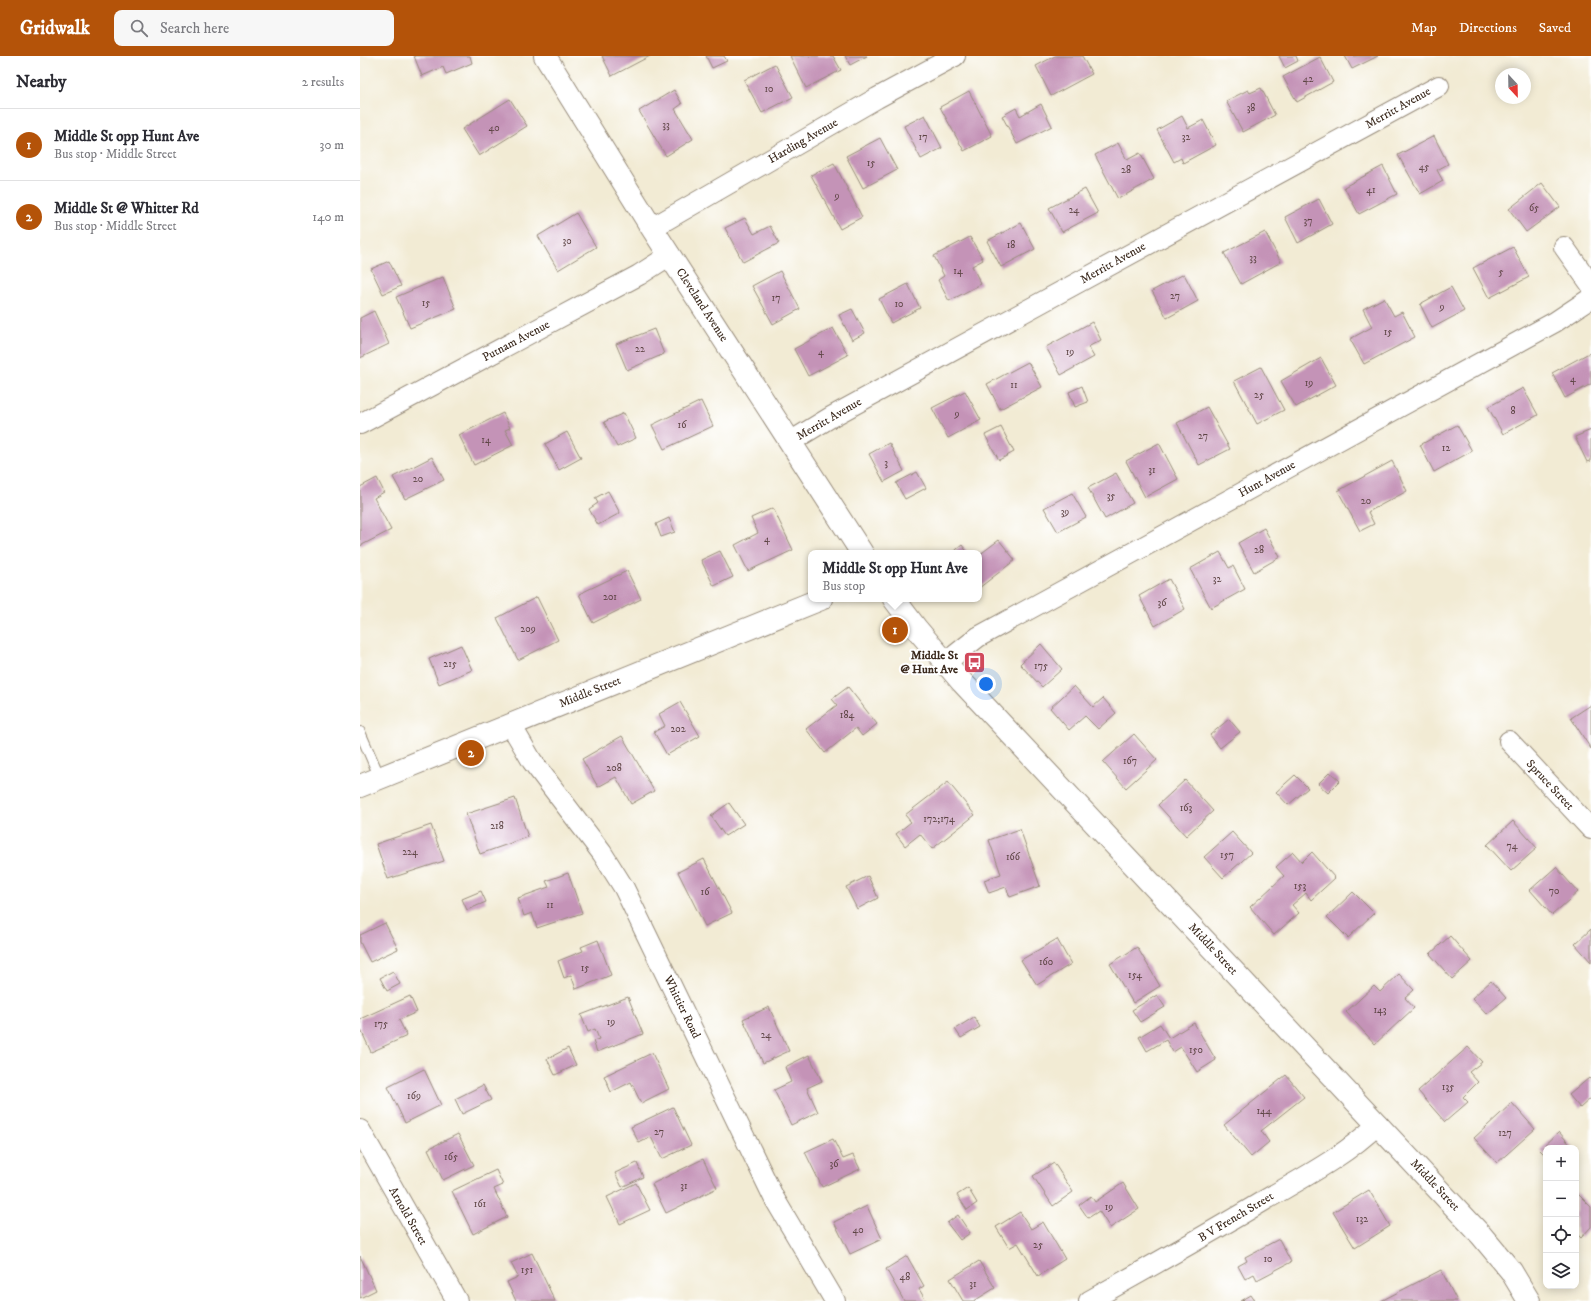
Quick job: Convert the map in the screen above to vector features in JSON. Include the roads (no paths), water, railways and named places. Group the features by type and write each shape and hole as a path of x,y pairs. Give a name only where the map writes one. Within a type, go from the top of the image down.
{"street":[{"name":"Cleveland Avenue","path":"545,56 652,228 860,550"},
{"name":"Harding Avenue","path":"652,228 877,98 955,56"},
{"name":"Merritt Avenue","path":"790,442 831,417 1438,86"},
{"path":"1564,247 1591,285"},
{"name":"Putnam Avenue","path":"360,424 639,275 670,255"},
{"name":"Hunt Avenue","path":"945,663 978,637 1555,322 1591,298"},
{"name":"Middle Street","path":"370,782 814,602"},
{"name":"Middle Street","path":"896,602 945,663 1498,1254 1530,1301"},
{"name":"Whittier Road","path":"511,724 532,761 602,853 624,888 774,1198 835,1301"},
{"name":"Spruce Street","path":"1509,741 1591,829"},
{"name":"B V French Street","path":"1089,1301 1186,1247 1330,1162 1355,1145 1378,1124"},
{"name":"Arnold Street","path":"360,1130 457,1301"}],"lane":[{"path":"360,732 370,782"}],"place":[{"name":"Middle St opp Hunt Ave","path":"895,630"},
{"name":"Middle St @ Hunt Ave","path":"974,662"},
{"name":"Middle St @ Whitter Rd","path":"471,753"}]}
